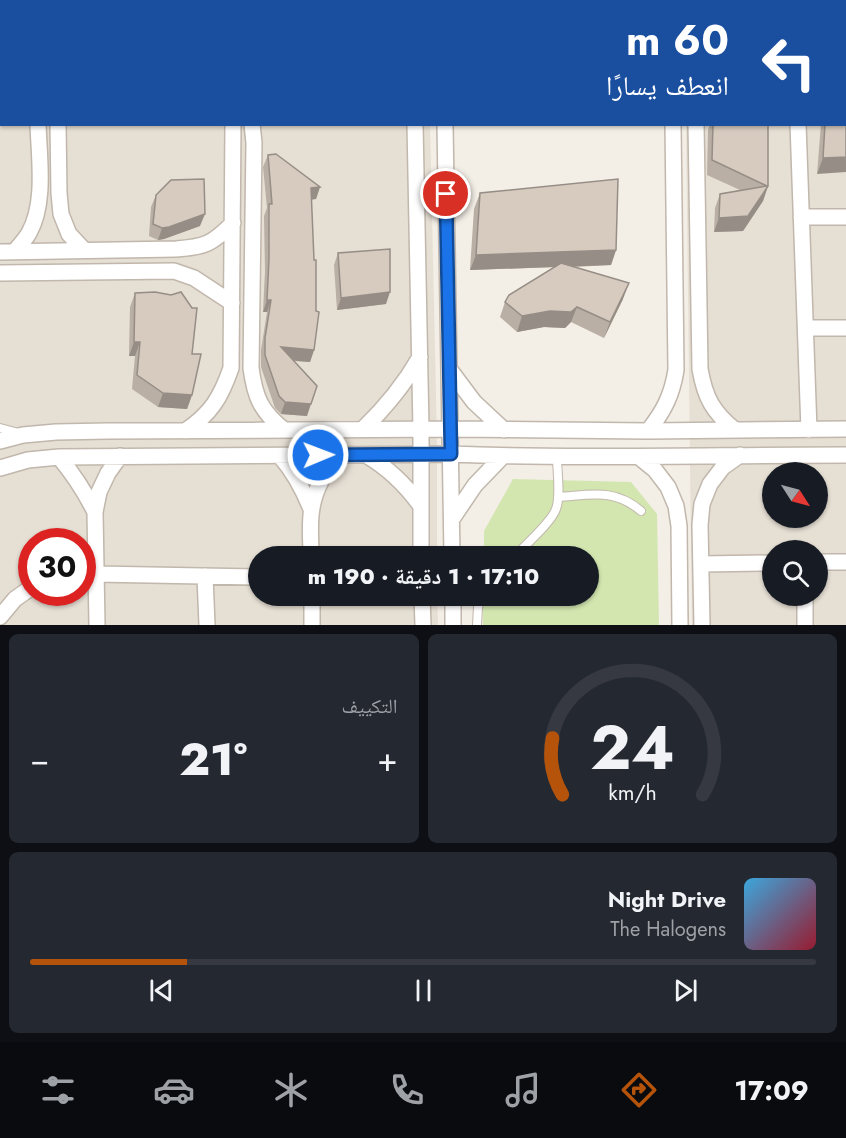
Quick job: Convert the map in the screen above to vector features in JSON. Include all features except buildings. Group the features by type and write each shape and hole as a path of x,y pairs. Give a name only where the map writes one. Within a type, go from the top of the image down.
{"street":[{"path":"7,252 29,235 38,214 40,191 38,126"},
{"path":"58,126 60,214 69,234 84,250"},
{"path":"185,431 201,421 215,404 225,386 231,368 233,126"},
{"path":"252,126 254,143 251,368 260,404 271,419 284,430"},
{"path":"415,126 421,429 421,546"},
{"path":"445,126 452,546"},
{"path":"648,431 659,418 667,403 676,370 673,126"},
{"path":"696,126 700,369 703,387 710,404 721,419 735,430"},
{"path":"798,126 809,430"},
{"path":"40,191 42,198 49,201 55,199 59,193"},
{"path":"801,217 846,217"},
{"path":"7,252 197,248 217,238 233,223"},
{"path":"174,271 183,261 182,254 176,249"},
{"path":"0,273 174,271 194,278 232,303"},
{"path":"806,328 846,328"},
{"path":"362,430 394,396 420,357"},
{"path":"231,368 234,374 241,377 248,375 251,368"},
{"path":"450,369 474,402 504,430"},
{"path":"676,370 700,369"},
{"path":"0,441 23,435 56,432 846,429"},
{"path":"311,509 321,481 337,455"},
{"path":"366,455 392,473 420,505"},
{"path":"702,625 700,525 702,504 710,484 723,467 740,455"},
{"path":"0,468 28,460 120,456 846,455"},
{"path":"93,528 99,492 120,456"},
{"path":"280,456 303,488 311,509 312,546"},
{"path":"452,519 475,486 503,456"},
{"path":"639,457 655,470 668,487 676,506 679,526 680,625"},
{"path":"58,458 73,474 95,512"},
{"path":"828,562 846,562"},
{"path":"701,564 762,563"},
{"path":"96,575 248,577"},
{"path":"206,576 207,625"},
{"path":"0,617 18,597"},
{"path":"94,606 97,625"},
{"path":"312,606 312,625"},
{"path":"422,606 423,625"},
{"path":"453,606 453,625"},
{"path":"805,606 805,625"}],"lane":[{"path":"0,428 23,435"},
{"path":"524,546 556,509 558,497 556,457"},
{"path":"558,497 608,495 620,497 641,511"},
{"path":"477,625 478,606"}],"shaded area":[{"path":"0,126 430,126 437,546 248,546 248,606 437,606 438,625 0,625"},
{"path":"686,126 846,126 846,625 692,625"}],"green space":[{"path":"513,479 631,482 657,514 659,625 483,625 483,606 599,606 599,546 484,546 484,531"}],"route":[{"path":"318,455 451,454 446,194"}]}
